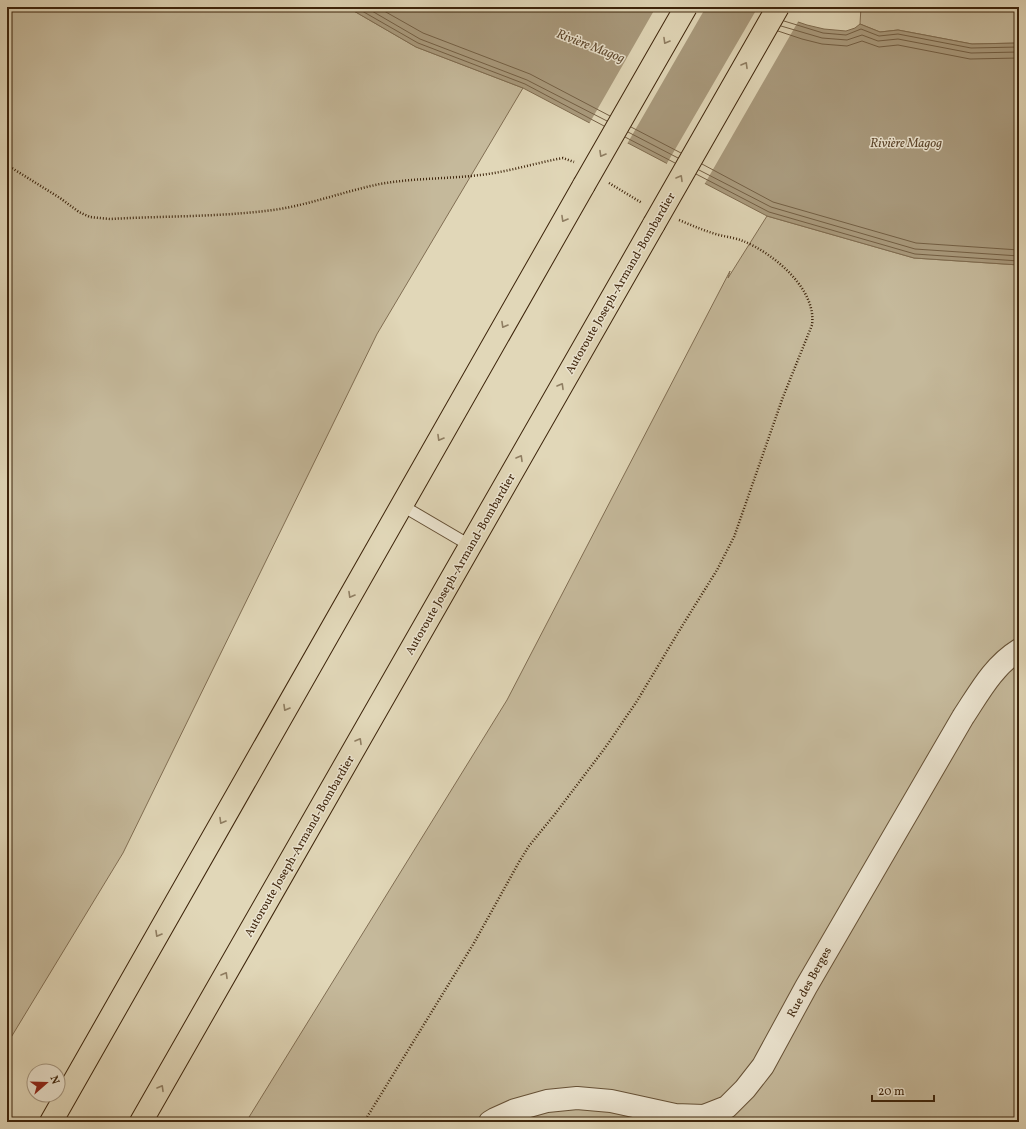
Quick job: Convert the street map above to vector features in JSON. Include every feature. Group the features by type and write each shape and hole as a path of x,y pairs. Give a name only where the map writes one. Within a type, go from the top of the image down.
{"highway":[{"path":"51,1122 686,7"},
{"name":"Autoroute Joseph-Armand-Bombardier","path":"141,1122 778,7"}],"street":[{"name":"Rue des Berges","path":"490,1122 495,1118 515,1110 547,1100 577,1098 611,1101 675,1115 704,1116 728,1107 745,1089 762,1066 806,987 962,718 989,678 1019,650"}],"lane":[{"path":"402,505 471,546"}],"shaded area":[{"path":"7,7 347,7 416,47 523,88 377,334 123,853 7,1044"},
{"path":"861,7 1019,7 1019,43 972,44 898,30 880,32 860,24"},
{"path":"767,216 914,258 1019,265 1019,1122 246,1122 507,700 730,271 728,278"}],"water":[{"name":"Rivière Magog","path":"347,7 754,7 807,25 824,29 846,31 855,28 860,24 880,32 898,30 972,44 1019,43 1019,265 914,258 767,216 523,88 416,47"}],"pier":[{"path":"656,7 706,7 627,144 589,124"},
{"path":"758,7 799,20 704,185 666,165"}]}
